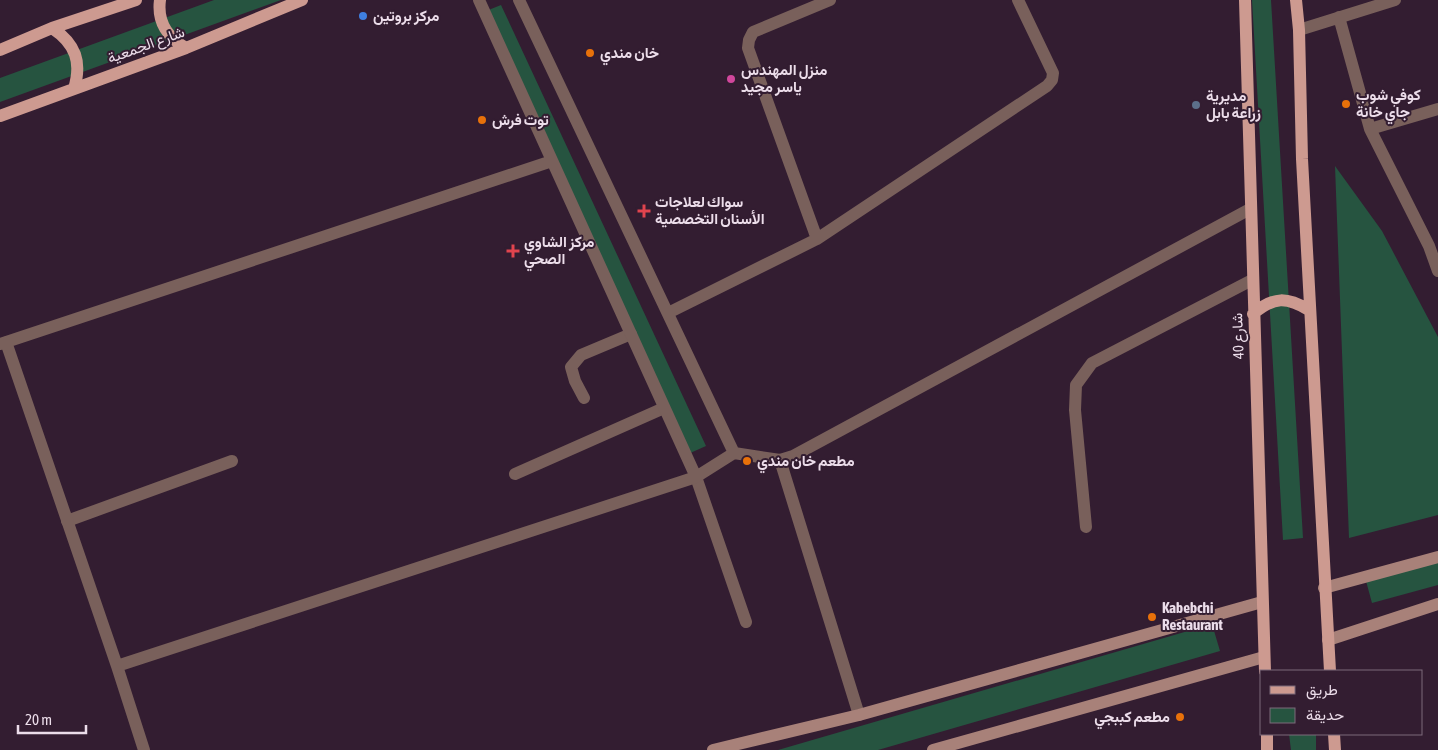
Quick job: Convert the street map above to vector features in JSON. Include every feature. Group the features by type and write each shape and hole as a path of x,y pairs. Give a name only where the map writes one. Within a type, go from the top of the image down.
{"main road":[{"path":"0,50 52,28 136,0"},
{"path":"160,0 160,14 166,30 176,42 186,48"},
{"name":"شارع الجمعية","path":"0,116 186,48 302,0"},
{"name":"شارع 40","path":"1245,0 1265,670"},
{"path":"1296,0 1309,310 1330,670"},
{"path":"52,28 70,44 75,54 78,77 74,89"},
{"path":"1253,314 1273,301 1284,300 1296,302 1309,310"},
{"path":"1267,735 1267,750"},
{"path":"1334,735 1335,750"}],"street":[{"path":"479,0 696,477 746,622"},
{"path":"519,0 734,453"},
{"path":"816,239 748,48 753,32 830,0"},
{"path":"668,313 816,239 1048,86 1052,80 1053,73 1018,0"},
{"path":"1298,30 1395,0"},
{"path":"1339,17 1370,129 1434,244 1438,271"},
{"path":"1370,129 1438,109"},
{"path":"144,750 67,521 3,343 552,161"},
{"path":"117,666 696,477 734,453 780,460 801,451 1250,209"},
{"path":"1086,527 1075,410 1076,385 1092,363 1252,280"},
{"path":"584,398 575,381 571,367 582,355 631,334"},
{"path":"515,474 664,408"},
{"path":"780,460 859,715"},
{"path":"67,521 232,461"},
{"path":"1324,588 1438,557"},
{"path":"713,750 859,715 1262,602"},
{"path":"1328,640 1438,604"},
{"path":"933,750 1264,657"}],"green space":[{"path":"214,0 281,0 0,102 0,78"},
{"path":"1252,0 1271,0 1303,538 1283,540"},
{"path":"501,5 706,446 688,454 481,13"},
{"path":"1335,166 1382,231 1438,337 1438,515 1349,538"},
{"path":"1438,559 1438,585 1372,603 1366,581"},
{"path":"1212,624 1220,651 878,750 778,750"},
{"path":"1289,735 1316,735 1316,750 1291,750"}],"place":[{"name":"مركز بروتين","path":"363,16"},
{"name":"خان مندي","path":"590,53"},
{"name":"منزل المهندس ياسر مجيد","path":"731,79"},
{"name":"كوفي شوب جاي خانة","path":"1346,104"},
{"name":"مديرية زراعة بابل","path":"1196,105"},
{"name":"توت فرش","path":"482,120"},
{"name":"سواك لعلاجات الأسنان التخصصية","path":"644,211"},
{"name":"مركز الشاوي الصحي","path":"513,251"},
{"name":"مطعم خان مندي","path":"747,461"},
{"name":"Kabebchi Restaurant","path":"1152,617"},
{"name":"مطعم كببجي","path":"1180,717"}]}
